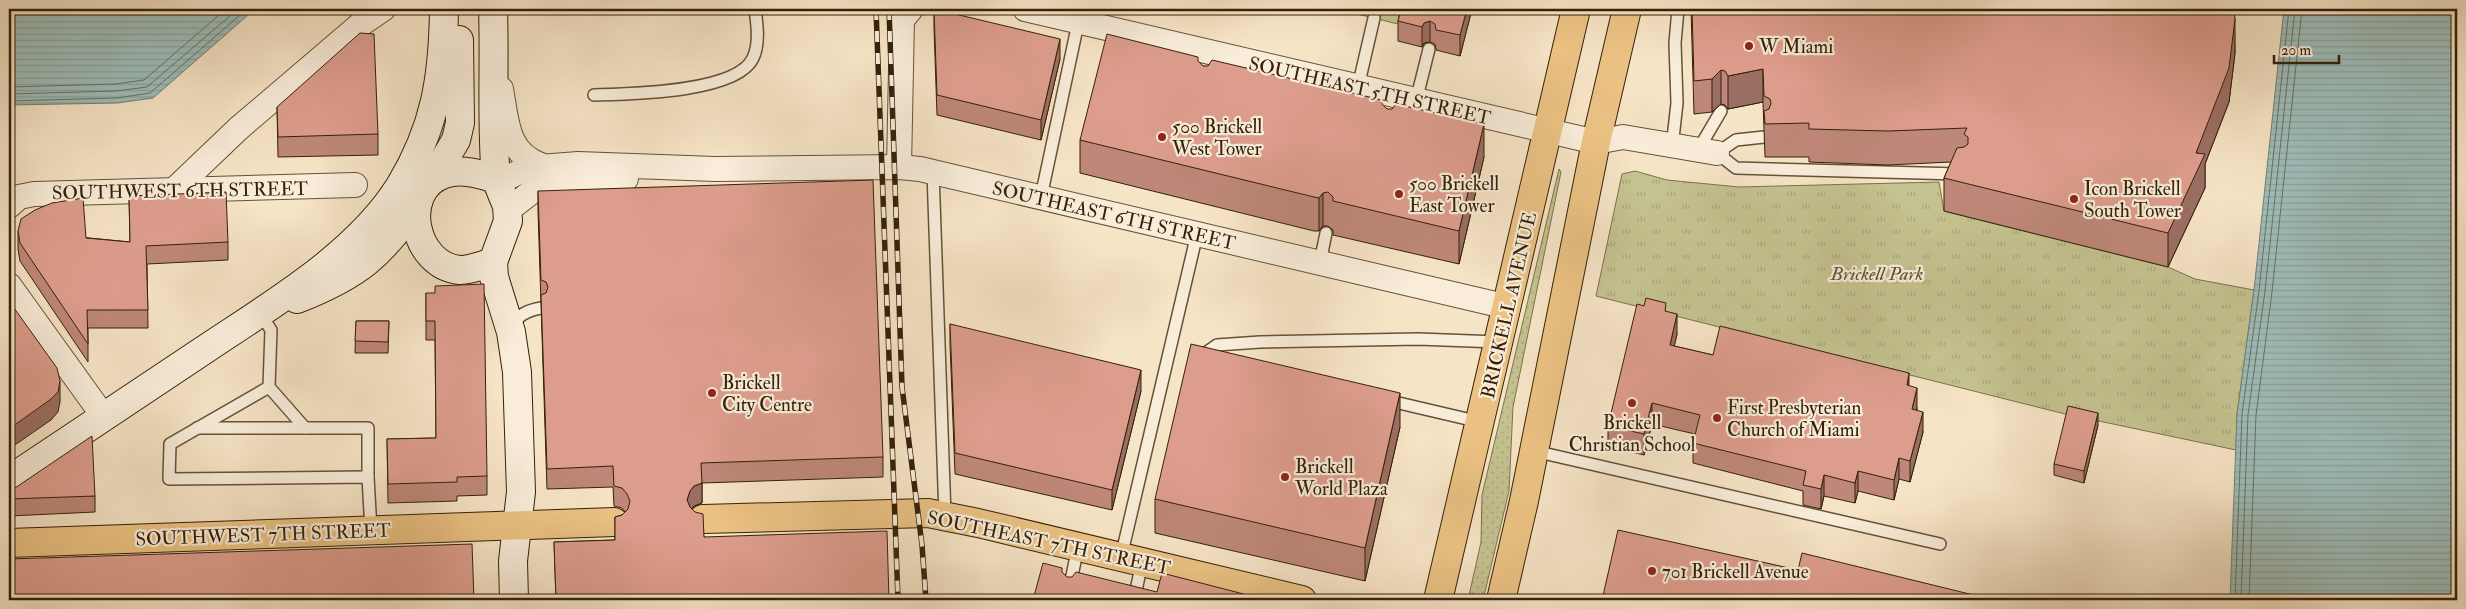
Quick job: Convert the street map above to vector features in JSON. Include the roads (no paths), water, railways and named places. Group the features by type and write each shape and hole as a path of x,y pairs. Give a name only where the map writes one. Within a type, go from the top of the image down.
{"main road":[{"path":"260,313 324,288 362,268 396,233 456,140 460,123 444,9"},
{"path":"9,480 260,313 346,249 384,208 410,167 426,133 439,87 451,59 459,33 454,9"},
{"path":"493,9 495,60 492,124 498,180 508,221 493,262 494,277 516,350 518,390 521,492 513,561 514,600"},
{"name":"BRICKELL AVENUE","path":"1438,600 1500,343 1576,9"},
{"path":"1501,600 1534,451 1596,142 1627,9"},
{"path":"493,262 460,270 440,264 423,246 416,224 426,189 445,173 470,172 498,180"},
{"name":"SOUTHEAST 7TH STREET","path":"702,519 928,513 1131,560 1248,594 1302,600"},
{"path":"518,526 614,522"},
{"name":"SOUTHWEST 7TH STREET","path":"9,543 518,526"}],"street":[{"path":"174,190 239,128 361,24 383,9"},
{"path":"899,167 902,20 911,9"},
{"name":"SOUTHEAST 5TH STREET","path":"1025,9 1079,15 1213,60 1358,87 1403,103 1596,142 1623,137 1708,152"},
{"path":"495,60 511,138 520,154 530,162 542,166"},
{"name":"SOUTHEAST 6TH STREET","path":"498,180 515,172 542,166 578,164 715,170 899,167 933,172 1508,307"},
{"name":"SOUTHEAST 6TH STREET","path":"507,211 534,190 545,185 665,176 715,170"},
{"name":"SOUTHWEST 6TH STREET","path":"12,200 34,194 355,185"},
{"path":"9,285 104,417"}],"lane":[{"path":"594,95 660,93 703,85 729,77 744,68 753,58 758,33 755,9"},
{"path":"1672,147 1677,103 1675,44 1678,9"},
{"path":"1041,197 1079,15"},
{"path":"1358,87 1374,18"},
{"path":"1403,103 1429,49"},
{"path":"1708,152 1721,111"},
{"path":"1708,152 1736,140 1764,137"},
{"path":"1708,152 1736,168 1961,174"},
{"path":"933,172 945,516"},
{"path":"1320,263 1326,233"},
{"path":"1134,600 1131,560 1197,234"},
{"path":"511,332 514,322 524,313 541,308"},
{"path":"260,313 271,330 269,386 305,428"},
{"path":"1227,363 1217,361 1207,352 1217,345 1260,342 1418,339 1500,343"},
{"path":"269,386 170,444 169,479 368,476"},
{"path":"1371,396 1481,422"},
{"path":"196,428 368,428 370,530"},
{"path":"1534,451 1940,544"},
{"path":"1069,590 1078,547"}],"water":[{"path":"9,9 255,9 153,98 117,103 9,105"},
{"path":"2284,9 2457,9 2457,600 2230,600 2237,414 2254,290"}],"railway":[{"path":"876,9 898,600"},
{"path":"889,9 902,387 922,545 926,600"}],"place":[{"name":"W Miami","path":"1749,46"},
{"name":"500 Brickell West Tower","path":"1162,137"},
{"name":"500 Brickell East Tower","path":"1399,194"},
{"name":"Icon Brickell South Tower","path":"2074,199"},
{"name":"Brickell City Centre","path":"712,393"},
{"name":"Brickell Christian School","path":"1632,403"},
{"name":"First Presbyterian Church of Miami","path":"1717,418"},
{"name":"Brickell World Plaza","path":"1285,477"},
{"name":"701 Brickell Avenue","path":"1652,571"}],"park label":[{"name":"Brickell Park","path":"1877,273"}]}
